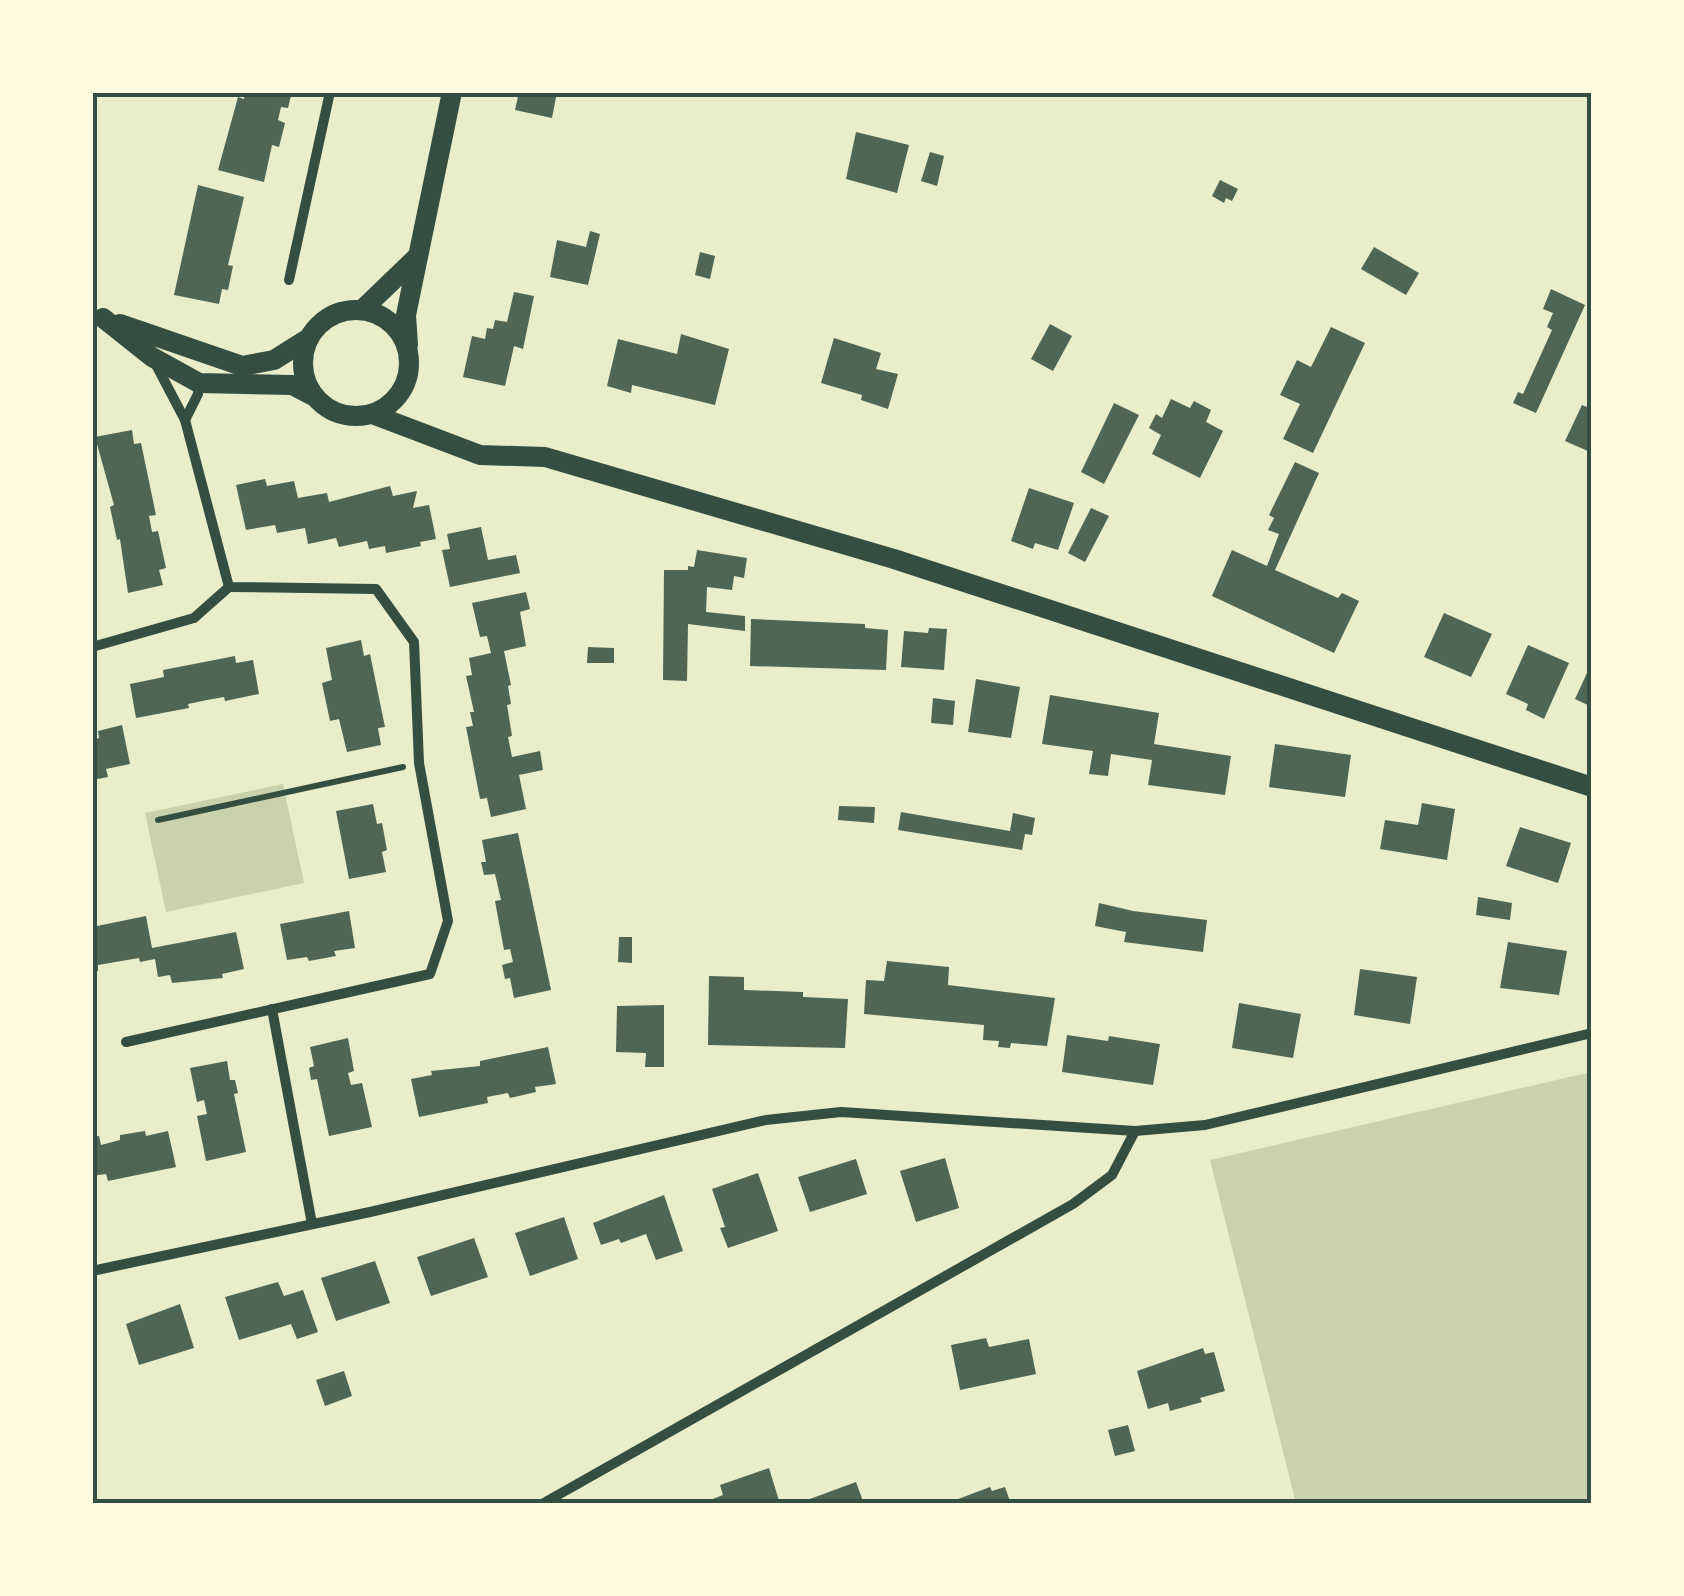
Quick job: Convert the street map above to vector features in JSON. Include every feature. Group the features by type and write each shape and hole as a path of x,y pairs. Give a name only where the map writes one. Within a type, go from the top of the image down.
{"main road":[{"path":"98,316 152,356 199,383 292,385 315,396 331,410 352,416 372,414 390,404 404,388 410,368 406,315 452,92"},
{"path":"362,310 419,254"},
{"path":"98,316 242,366 274,360 341,312 362,310 382,316 398,329 408,348"},
{"path":"309,338 303,358 306,378 315,396"},
{"path":"372,414 480,455 545,458 894,558 1592,787"}],"street":[{"path":"288,280 330,92"},
{"path":"152,356 185,420 228,587"},
{"path":"185,420 199,383"},
{"path":"92,647 194,618 228,587 376,590 414,642 418,763 448,921 430,974 126,1042"},
{"path":"272,1009 312,1224"},
{"path":"92,1271 766,1120 842,1112 1135,1131 1206,1126 1592,1033"},
{"path":"542,1504 1072,1204 1112,1175 1135,1131"}],"path":[{"path":"158,820 418,763"}],"green space":[{"path":"283,784 304,883 166,912 145,813"},
{"path":"1591,1072 1591,1503 1296,1503 1210,1160"}],"building":[{"path":"245,92 292,92 288,108 281,107 278,120 285,123 279,147 272,145 264,182 218,170 238,97 244,99"},
{"path":"519,92 557,92 552,118 515,110"},
{"path":"856,132 909,145 897,193 846,179"},
{"path":"930,152 944,156 937,186 921,181"},
{"path":"1220,180 1238,189 1232,201 1226,198 1224,203 1212,196"},
{"path":"198,185 244,197 228,265 233,266 228,290 222,289 219,304 174,295"},
{"path":"590,231 600,234 588,285 550,277 557,240 586,247"},
{"path":"1374,247 1419,273 1406,295 1361,269"},
{"path":"700,252 715,256 710,279 695,275"},
{"path":"1551,289 1585,305 1536,413 1513,403 1518,392 1523,394 1552,330 1547,327 1553,313 1543,309"},
{"path":"514,292 534,296 523,349 514,346 505,386 463,377 472,336 485,339 487,328 493,329 495,320 507,322"},
{"path":"1050,324 1072,336 1053,371 1031,359"},
{"path":"1331,327 1365,343 1313,453 1283,439 1300,404 1280,395 1297,360 1311,367"},
{"path":"681,334 729,349 715,405 632,385 631,393 607,386 618,339 677,354"},
{"path":"834,338 881,353 876,369 898,374 888,409 861,400 862,395 821,383"},
{"path":"1171,399 1190,408 1194,401 1211,410 1206,422 1223,431 1200,478 1152,454 1161,435 1149,428 1156,414 1162,418"},
{"path":"1114,403 1139,415 1104,484 1081,472"},
{"path":"1582,405 1592,409 1590,452 1565,441"},
{"path":"132,430 134,444 141,443 156,515 149,516 152,532 158,531 166,568 159,570 163,585 128,593 120,539 117,540 110,507 114,505 95,437"},
{"path":"1295,462 1319,473 1275,570 1338,598 1342,593 1359,601 1334,653 1212,596 1232,550 1267,566 1279,534 1268,530 1274,518 1269,515"},
{"path":"265,479 267,486 294,481 298,498 327,493 329,502 390,486 393,496 417,491 413,508 429,505 436,539 386,553 385,546 369,549 367,541 339,547 336,538 308,544 305,528 277,533 275,525 246,530 236,485"},
{"path":"1029,488 1074,503 1058,550 1035,543 1033,549 1011,541"},
{"path":"1091,508 1109,516 1085,562 1068,553"},
{"path":"481,527 488,560 516,555 520,573 450,587 442,550 450,549 447,534"},
{"path":"697,550 747,558 744,578 734,576 732,590 707,587 706,612 745,616 745,631 688,624 687,681 663,680 664,570 694,567"},
{"path":"526,592 530,609 520,612 526,646 504,651 511,685 511,704 507,705 512,736 508,737 512,757 540,751 543,770 519,775 526,809 491,817 487,798 480,799 466,727 473,726 470,712 474,712 466,676 472,675 469,658 491,653 487,636 480,637 472,603"},
{"path":"1444,613 1492,634 1471,677 1424,657"},
{"path":"751,619 865,624 865,628 888,630 886,670 750,666"},
{"path":"929,628 947,629 944,670 901,667 904,631 928,633"},
{"path":"361,640 364,656 370,654 385,727 378,728 381,745 347,752 339,719 330,721 322,683 332,680 326,648"},
{"path":"1528,645 1569,663 1544,719 1526,710 1528,704 1506,694"},
{"path":"588,647 614,648 614,663 587,663"},
{"path":"235,656 236,663 253,660 259,694 225,701 224,697 207,700 188,704 189,708 136,718 130,684 164,677 163,670"},
{"path":"1592,662 1592,707 1575,699"},
{"path":"976,679 1020,687 1011,738 968,732"},
{"path":"1050,695 1159,713 1154,744 1231,756 1225,795 1148,785 1152,760 1111,754 1108,776 1089,774 1093,751 1042,744"},
{"path":"933,698 955,701 953,725 931,723"},
{"path":"122,725 130,764 106,769 108,777 92,780 92,740 99,738 98,731"},
{"path":"1275,744 1351,755 1345,797 1269,787"},
{"path":"1422,803 1455,809 1447,860 1380,849 1385,820 1418,825"},
{"path":"373,804 377,824 382,823 386,872 349,879 336,811"},
{"path":"839,806 875,807 874,823 838,820"},
{"path":"901,812 1010,831 1013,813 1035,818 1032,835 1025,834 1022,850 898,830"},
{"path":"1520,827 1571,843 1558,883 1506,866"},
{"path":"518,833 551,990 514,998 510,978 505,979 502,965 513,962 510,949 504,950 495,901 501,900 495,874 484,875 481,862 486,862 482,840"},
{"path":"1478,897 1512,903 1510,920 1476,915"},
{"path":"1099,903 1207,920 1203,952 1124,942 1126,932 1095,926"},
{"path":"349,911 355,948 309,961 307,957 287,960 280,924"},
{"path":"146,916 152,948 236,932 244,969 222,974 223,978 172,983 170,975 158,977 155,959 140,962 139,958 98,965 98,971 92,972 92,927"},
{"path":"619,937 632,937 632,963 618,962"},
{"path":"1508,942 1567,951 1559,995 1500,988"},
{"path":"887,961 949,967 948,985 1055,998 1047,1046 1011,1043 1010,1048 998,1047 999,1041 983,1040 984,1025 864,1014 866,980 884,981"},
{"path":"1360,969 1417,977 1410,1024 1354,1015"},
{"path":"709,976 744,977 744,990 803,992 803,997 848,999 845,1048 708,1045"},
{"path":"1239,1003 1301,1014 1293,1058 1232,1048"},
{"path":"664,1005 664,1067 645,1067 646,1053 616,1052 617,1006"},
{"path":"1067,1035 1108,1041 1109,1036 1160,1044 1153,1085 1062,1072"},
{"path":"348,1038 354,1071 348,1073 351,1085 362,1083 372,1127 329,1136 317,1079 311,1080 309,1068 314,1066 310,1047"},
{"path":"548,1047 556,1084 535,1087 536,1092 510,1098 508,1093 487,1097 488,1103 419,1117 411,1079 432,1075 431,1071 480,1066 480,1061"},
{"path":"227,1061 230,1080 235,1080 238,1093 234,1094 246,1152 206,1161 197,1116 207,1114 204,1100 197,1102 190,1068"},
{"path":"145,1131 146,1136 168,1131 176,1167 108,1181 106,1174 92,1176 92,1137 99,1136 101,1145 120,1140 120,1135"},
{"path":"945,1158 959,1208 916,1222 900,1171"},
{"path":"856,1159 867,1194 810,1212 798,1177"},
{"path":"758,1173 778,1231 728,1248 712,1189"},
{"path":"664,1195 683,1251 656,1260 646,1234 601,1245 593,1223"},
{"path":"564,1217 578,1259 530,1276 515,1233"},
{"path":"474,1238 488,1277 431,1296 417,1257"},
{"path":"375,1261 390,1303 336,1321 321,1278"},
{"path":"278,1282 284,1296 303,1290 318,1332 297,1339 291,1324 239,1340 225,1297"},
{"path":"180,1304 194,1348 139,1365 126,1324"},
{"path":"986,1338 989,1347 1029,1339 1036,1374 960,1390 951,1345"},
{"path":"1203,1348 1205,1354 1214,1352 1225,1391 1170,1411 1168,1403 1148,1409 1137,1371"},
{"path":"344,1371 352,1396 325,1406 316,1380"},
{"path":"1128,1425 1135,1451 1115,1456 1108,1430"},
{"path":"769,1468 780,1504 700,1504 723,1495 720,1485"},
{"path":"856,1482 864,1504 799,1504 799,1503"},
{"path":"990,1487 992,1491 1005,1487 1011,1504 945,1504"}]}
